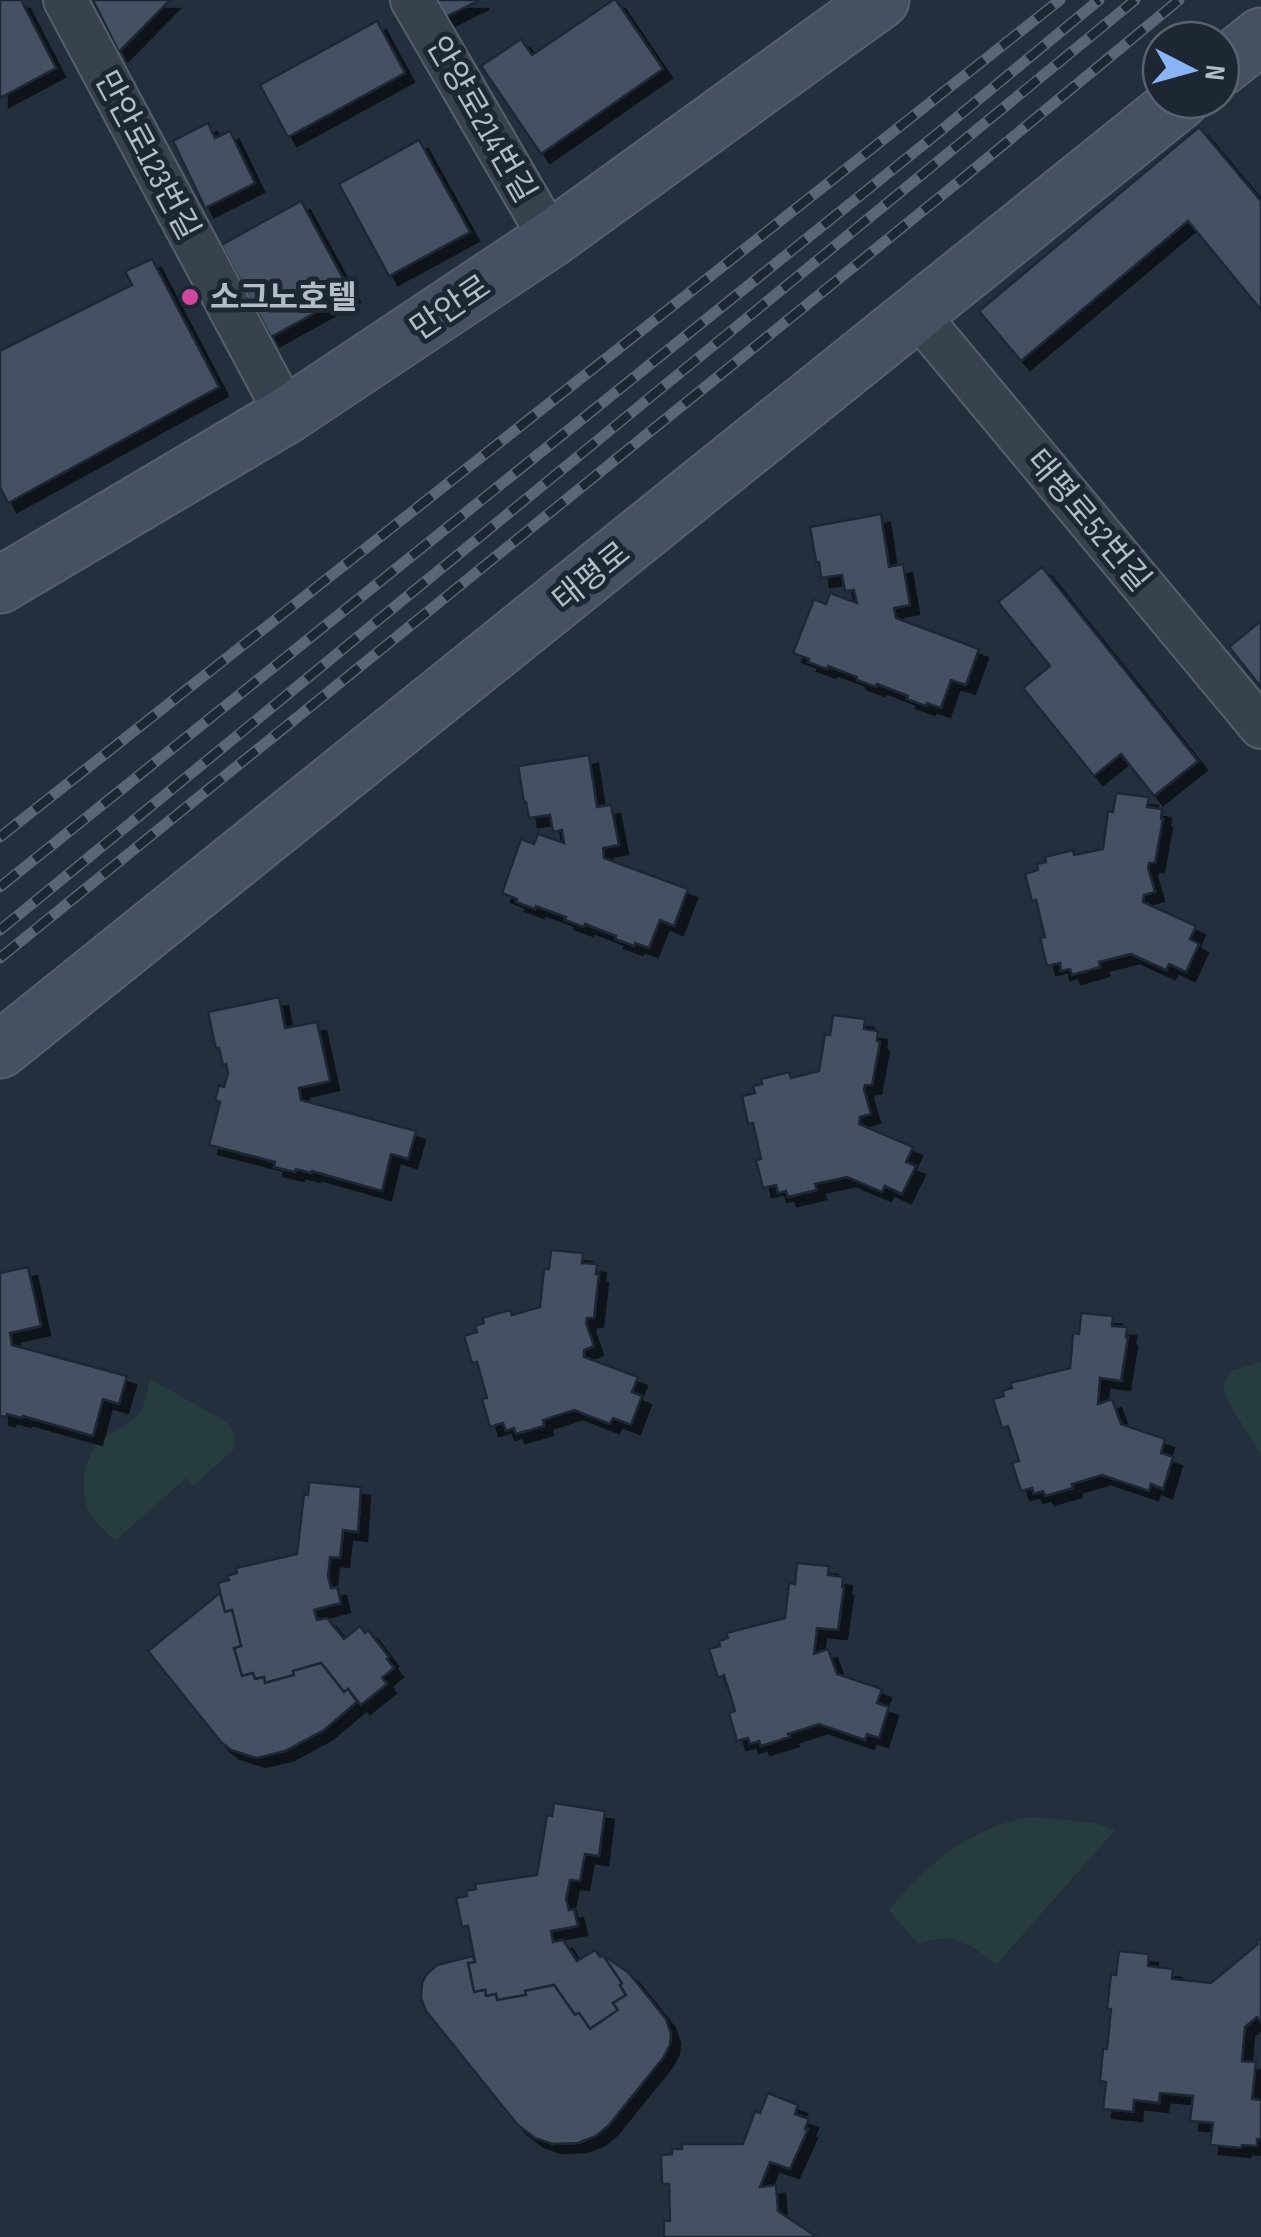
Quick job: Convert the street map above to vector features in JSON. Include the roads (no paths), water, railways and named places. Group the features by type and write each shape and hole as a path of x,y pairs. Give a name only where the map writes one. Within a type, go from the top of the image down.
{"street":[{"name":"만안로123번길","path":"65,0 287,415"},
{"name":"안양로214번길","path":"412,0 551,239"},
{"name":"만안로","path":"0,585 287,415 551,239 882,0"},
{"path":"1241,52 1261,36"},
{"name":"태평로","path":"0,1050 1157,120"},
{"name":"태평로52번길","path":"918,314 1261,727"}],"railway":[{"path":"0,837 1060,0"},
{"path":"0,887 1099,0"},
{"path":"0,930 1135,0"},
{"path":"0,958 1179,0"}],"place":[{"name":"소그노호텔","path":"190,297"}]}
